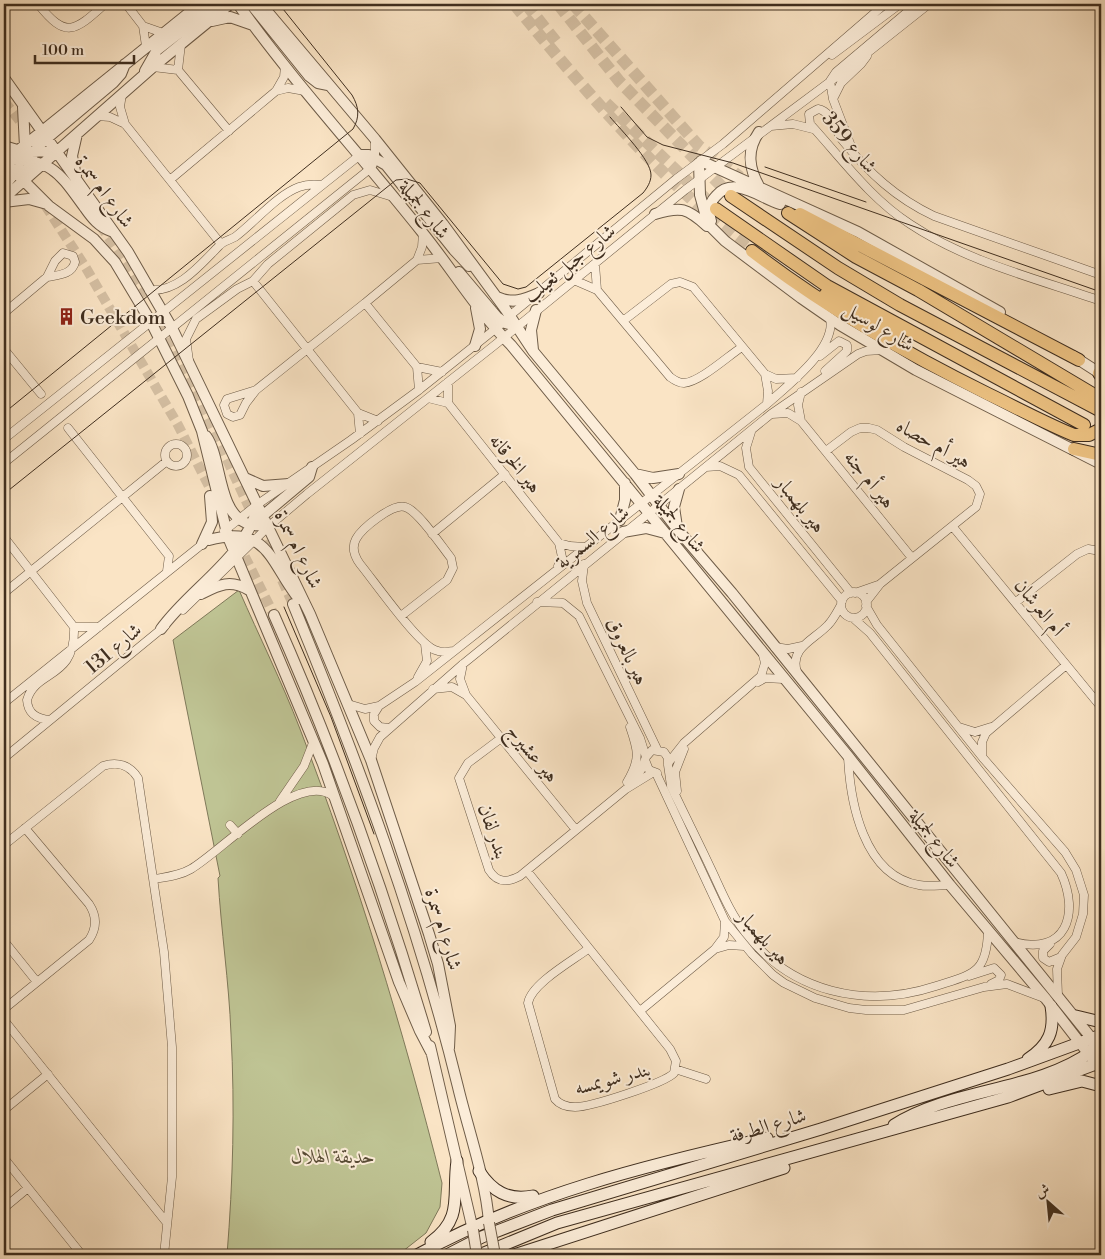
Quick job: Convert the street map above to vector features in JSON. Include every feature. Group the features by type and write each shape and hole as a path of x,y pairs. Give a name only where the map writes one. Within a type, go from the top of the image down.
{"highway":[{"name":"شارع لوسيل","path":"731,196 838,268 900,305 1101,411"},
{"name":"شارع لوسيل","path":"716,209 827,286 1084,425"},
{"path":"1079,360 810,218 788,213 856,257 941,304 1091,393 1101,401"},
{"path":"1070,418 994,384 917,345 835,301 752,251 796,285 839,314 938,369 1074,435 1089,435 1101,429"},
{"path":"1074,449 1101,455"}],"main road":[{"path":"1008,1069 1038,1052 1048,1040 1053,1028 1048,1002"},
{"path":"1076,1016 1101,1022"},
{"path":"884,1131 916,1112 1026,1080 1065,1066 1089,1054 1094,1048 1097,1037"},
{"name":"شارع الطرفة","path":"447,1255 482,1237 552,1210 821,1129 1008,1069 1097,1037"},
{"path":"1100,1065 1097,1055 1101,1049"},
{"name":"شارع الطرفة","path":"478,1255 557,1223 1008,1097 1100,1065"},
{"path":"1008,1097 1082,1081 1101,1086"},
{"path":"417,1255 472,1228 559,1193 680,1158 777,1135 821,1129"},
{"path":"514,1255 540,1245 784,1168 827,1149"},
{"path":"417,1255 442,1233 453,1216 457,1200 457,1161"},
{"path":"479,1171 496,1190 510,1196 520,1198 559,1193"},
{"path":"530,1255 540,1245"}],"street":[{"path":"38,4 58,25 71,28 81,24 105,4"},
{"path":"126,4 143,26 146,46"},
{"path":"4,186 17,172 26,153 43,135 113,83 121,74 126,62 200,4"},
{"path":"144,75 150,59 157,50 216,4"},
{"path":"4,200 55,151 200,27 230,4"},
{"name":"شارع لجميلة","path":"238,4 305,91 423,233 474,302 503,322 648,513 848,756 950,885 1100,1065"},
{"path":"251,4 309,76 318,83 328,85"},
{"name":"شارع لجميلة","path":"261,4 375,138 458,243 497,297 503,322"},
{"path":"267,4 270,15"},
{"name":"شارع جبل ثعيلب","path":"227,533 238,518 378,421 475,346 700,162 885,4"},
{"path":"775,98 900,4"},
{"name":"شارع جبل ثعيلب","path":"247,539 269,526 655,214 929,4"},
{"path":"856,156 840,123 830,81 844,64 912,8"},
{"path":"200,27 218,18 230,17 254,26"},
{"path":"143,26 163,32"},
{"path":"178,70 181,44"},
{"path":"833,99 841,83 861,64 867,53"},
{"path":"170,179 276,91 284,78 285,66"},
{"path":"153,67 178,70 229,131"},
{"name":"شارع ام سمرة","path":"4,78 114,232 172,328 310,614 371,760 438,964 450,1026 449,1048"},
{"path":"276,91 288,88 305,91"},
{"path":"122,94 120,107 125,124 221,244"},
{"path":"23,106 26,153 25,180"},
{"name":"شارع 359","path":"1101,275 926,212 894,194 875,178 841,138 827,112 821,109 811,112 808,117 810,124 863,184 910,225 974,256 1101,301"},
{"path":"97,116 110,117 125,124"},
{"path":"760,188 753,174 750,162 751,150 763,130 792,124 818,131"},
{"path":"77,133 72,156 78,181"},
{"path":"4,464 370,168 375,158 375,138"},
{"path":"4,146 26,153 62,177 98,224 114,232"},
{"path":"5,161 26,153 55,151"},
{"path":"4,439 360,155 375,158 389,168 458,254 480,274"},
{"name":"شارع ام سمرة","path":"5,161 50,206 82,229 105,250 124,275 151,322 188,396 202,431 206,454 227,533 237,553 249,590 323,764 402,988 431,1052"},
{"path":"700,162 872,240 1013,319 1100,375"},
{"name":"شارع لوسيل","path":"700,162 703,213 714,232 830,318 882,350 946,386 1101,464"},
{"path":"150,290 159,290 173,286 211,256 221,244 235,237 295,188 308,184 322,185"},
{"path":"714,232 710,217 710,205 719,192 734,186 776,203 826,218"},
{"path":"189,361 186,339 196,319 253,281 268,264 353,195 370,190 394,197"},
{"path":"4,200 29,199 50,206"},
{"path":"655,214 681,209 692,213 714,232"},
{"path":"256,390 417,260 422,247 423,233"},
{"path":"417,260 443,260 456,268 510,332"},
{"path":"595,264 597,290"},
{"path":"195,269 203,279"},
{"path":"4,313 47,277"},
{"path":"574,280 597,290 670,377 682,383 700,377 742,347"},
{"path":"253,281 358,414 378,421"},
{"path":"624,320 664,288 680,282 687,284 699,292 765,374 776,378 796,378 836,342 842,340 847,344 845,354 801,392 798,407 801,421"},
{"path":"497,297 518,302 539,293"},
{"path":"474,302 480,324 475,346"},
{"path":"365,303 417,367 419,390"},
{"path":"533,351 531,330 536,310"},
{"name":"شارع السمرية","path":"379,706 415,682 767,404 796,378 828,340 832,327 830,318"},
{"name":"شارع لجميلة","path":"510,332 522,336 1058,996 1097,1037 1101,1049"},
{"path":"4,349 41,394"},
{"name":"شارع السمرية","path":"371,760 377,741 389,728 537,602 623,532 801,392 858,354 866,351 882,350"},
{"path":"417,367 442,372"},
{"path":"765,374 768,391 767,404"},
{"path":"428,398 448,403 448,382"},
{"name":"هير الخرقانه","path":"448,403 559,543"},
{"path":"771,414 788,413 801,421"},
{"path":"358,414 360,434"},
{"name":"هير أم جنه","path":"801,421 912,558"},
{"path":"68,428 169,556 167,571"},
{"name":"هير أم حصاه","path":"826,451 851,432 860,428 869,428 877,430 904,447 968,480 978,489 980,499 976,507 880,584 866,604"},
{"name":"هير بلهمبار","path":"752,429 746,448 750,467 853,593"},
{"path":"202,431 211,443 225,496 238,518 253,525 269,526"},
{"path":"206,454 203,467 212,504 212,518 206,542"},
{"path":"4,593 167,461"},
{"name":"هير بلهمبار","path":"706,467 720,466 739,475 841,603"},
{"path":"253,525 263,514 298,488 309,477 312,467"},
{"path":"432,534 505,474"},
{"path":"635,474 653,478 679,474"},
{"path":"245,478 263,486 289,484"},
{"path":"620,520 625,500 625,483"},
{"path":"678,530 674,511 679,489"},
{"path":"160,630 179,605 237,553 247,539 253,525 258,504"},
{"path":"401,616 452,574 453,568 451,558 411,509 400,506 388,510 356,539 355,557 401,616 424,644 439,652 454,651"},
{"name":"أم العرشان","path":"953,527 1016,602 1065,666 1101,707"},
{"path":"623,532 646,528 665,533"},
{"path":"206,542 227,533 247,539 265,548 272,556 294,594 310,614"},
{"path":"4,537 74,627 73,648 65,662 28,695 27,705 31,713 39,718 50,720"},
{"name":"شارع 131","path":"4,703 167,571 206,542"},
{"path":"558,568 562,557 559,543 584,547"},
{"path":"1016,602 1077,554 1088,549 1101,551"},
{"name":"شارع 131","path":"4,758 201,594 237,553"},
{"path":"169,556 185,557"},
{"name":"هير بالعروق","path":"584,564 582,588 587,603 659,750"},
{"path":"201,594 229,582 249,590"},
{"name":"هير أم حصاه","path":"853,593 880,584"},
{"path":"775,647 788,649 802,646 827,626 841,603 853,593 862,596 877,625 983,758 1065,852 1076,870 1084,895 1083,914 1076,937 1062,955 1053,962 1043,958 1043,951 1061,933 1070,910 1067,886 1061,873 870,633 843,613 841,603"},
{"name":"هير بالعروق","path":"537,602 558,602 574,610 630,717 645,758"},
{"name":"شارع ام سمرة","path":"293,604 348,738 420,944 449,1048 479,1171 495,1255"},
{"path":"827,626 862,614 866,604"},
{"name":"شارع ام سمرة","path":"274,615 312,702 367,850 415,993 431,1052 478,1255"},
{"path":"74,627 99,627"},
{"path":"415,682 427,661 424,644"},
{"path":"799,678 795,663 802,646"},
{"path":"752,686 764,671 763,655"},
{"name":"هير عشيرج","path":"463,664 460,679 466,695 576,830"},
{"path":"983,758 981,748 983,737 994,724 1065,666"},
{"path":"684,743 663,771 654,773 646,768 645,758 659,750 672,749 684,743 752,686 765,678 783,679"},
{"path":"432,690 452,687 466,695"},
{"path":"348,704 366,709 379,706"},
{"path":"379,706 374,714 374,721 380,727 389,728"},
{"name":"هير بالعروق","path":"616,798 633,771 637,759 638,752 630,717"},
{"path":"958,727 975,732 994,724"},
{"name":"هير بلهمبار","path":"684,812 675,784 675,772 679,758 698,732"},
{"name":"بندر لفان","path":"500,739 468,763 460,773 459,782 492,874 495,878 502,881 511,881 527,871 616,798 641,770 645,758"},
{"path":"278,803 304,766 313,742"},
{"path":"659,750 666,755 668,764"},
{"path":"848,756 855,811 862,831 887,870 900,879 919,885 950,885"},
{"path":"4,845 99,768 112,763 126,766 136,774 140,782 154,878 164,952 172,1039 174,1110 171,1199 164,1255"},
{"name":"هير بلهمبار","path":"668,764 669,781 739,924 763,952 791,974 831,992 873,998 917,992 968,976 982,964 986,957 988,930"},
{"name":"هير بلهمبار","path":"654,773 725,921 744,946 773,975 784,983 814,998 849,1008 866,1010 904,1010 984,987 1007,984 1048,1002"},
{"name":"بندر لفان","path":"626,789 654,773"},
{"path":"154,878 190,870 278,803 293,795 313,789 333,796"},
{"path":"230,825 238,834"},
{"path":"4,1009 89,940 95,922 89,904 25,828"},
{"name":"بندر شويمسه","path":"527,871 670,1049 676,1061 675,1069 670,1078 663,1081 582,1106 562,1106 555,1099 528,1000 541,984 588,949"},
{"path":"640,1011 715,949 724,937 725,921"},
{"path":"4,940 37,982"},
{"path":"1014,942 1035,946 1053,941"},
{"path":"715,949 729,945 744,946"},
{"path":"1058,996 1055,977 1062,955"},
{"path":"968,976 975,976 990,969 999,971 999,980 984,987"},
{"path":"4,1020 167,1223"},
{"path":"675,1069 706,1079"},
{"path":"4,1110 48,1074"},
{"path":"4,1158 82,1255"},
{"path":"4,1208 28,1188"},
{"path":"154,1206 171,1199"}],"green space":[{"name":"حديقة الهلال","path":"239,590 293,711 341,841 395,1011 442,1183 440,1207 426,1233 398,1255 227,1255 231,1200 233,1089 230,1015 218,878 220,876 173,640"}],"tunnel":[{"path":"514,4 597,103 626,134 686,194 752,251"},
{"path":"526,4 557,43"},
{"path":"558,4 619,81 731,196"},
{"path":"573,4 699,146 740,177"},
{"path":"4,101 27,130"},
{"path":"606,103 707,200"},
{"path":"45,205 86,268 178,425 218,504"},
{"path":"100,225 148,295"},
{"path":"164,323 271,555"},
{"path":"238,543 274,615"},
{"path":"282,580 293,604"}],"tram line":[{"path":"4,413 353,129 358,112 352,95 279,4"},
{"path":"621,107 647,137 663,145 733,163 1101,292"},
{"path":"4,494 396,180 407,179 420,183 503,284 518,289 526,287 643,193 649,185 651,175 646,161 635,145 610,117"},
{"path":"765,167 866,202"},
{"path":"284,607 331,717 374,834"}],"place":[{"name":"Geekdom","path":"66,317"}]}
